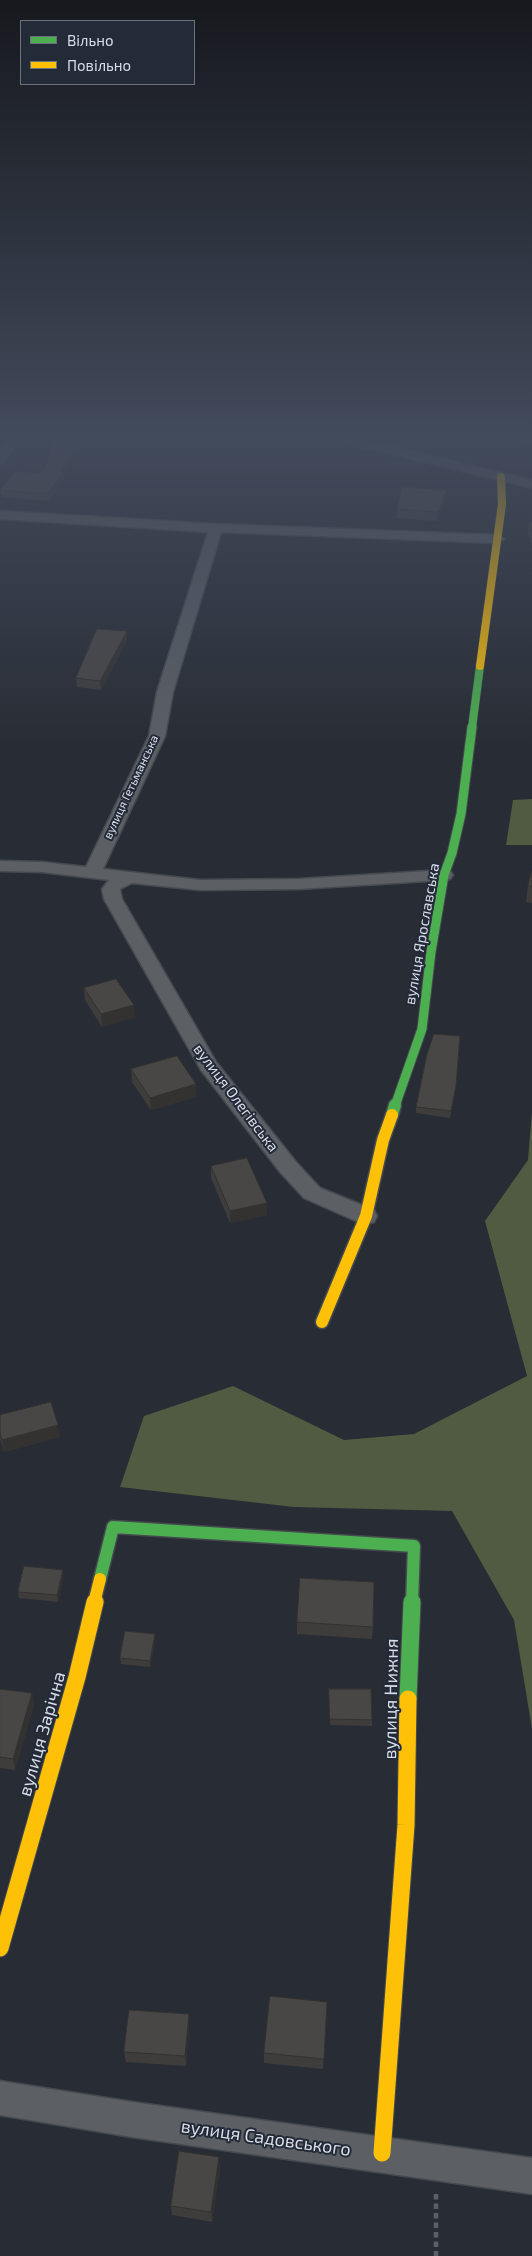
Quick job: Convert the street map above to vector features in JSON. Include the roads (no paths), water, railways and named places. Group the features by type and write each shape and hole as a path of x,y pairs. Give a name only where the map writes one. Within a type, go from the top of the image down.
{"street":[{"name":"вулиця Гетьманська","path":"94,873 96,861 157,736 165,692 211,545"},
{"name":"вулиця Ярославська","path":"322,1322 366,1216 383,1140 422,1029 431,952 444,875 452,853 461,814 497,545"},
{"path":"0,866 42,867 200,885 299,884 444,875"},
{"name":"вулиця Олегівська","path":"130,877 114,883 110,888 110,896 125,918 208,1065 288,1167 312,1193 366,1216"},
{"name":"вулиця Зарічна","path":"0,1948 77,1677 113,1527"},
{"name":"вулиця Нижня","path":"113,1527 414,1546 408,1678 406,1825 382,2153"},
{"name":"вулиця Садовського","path":"0,2098 157,2123 382,2153 532,2176"}]}
